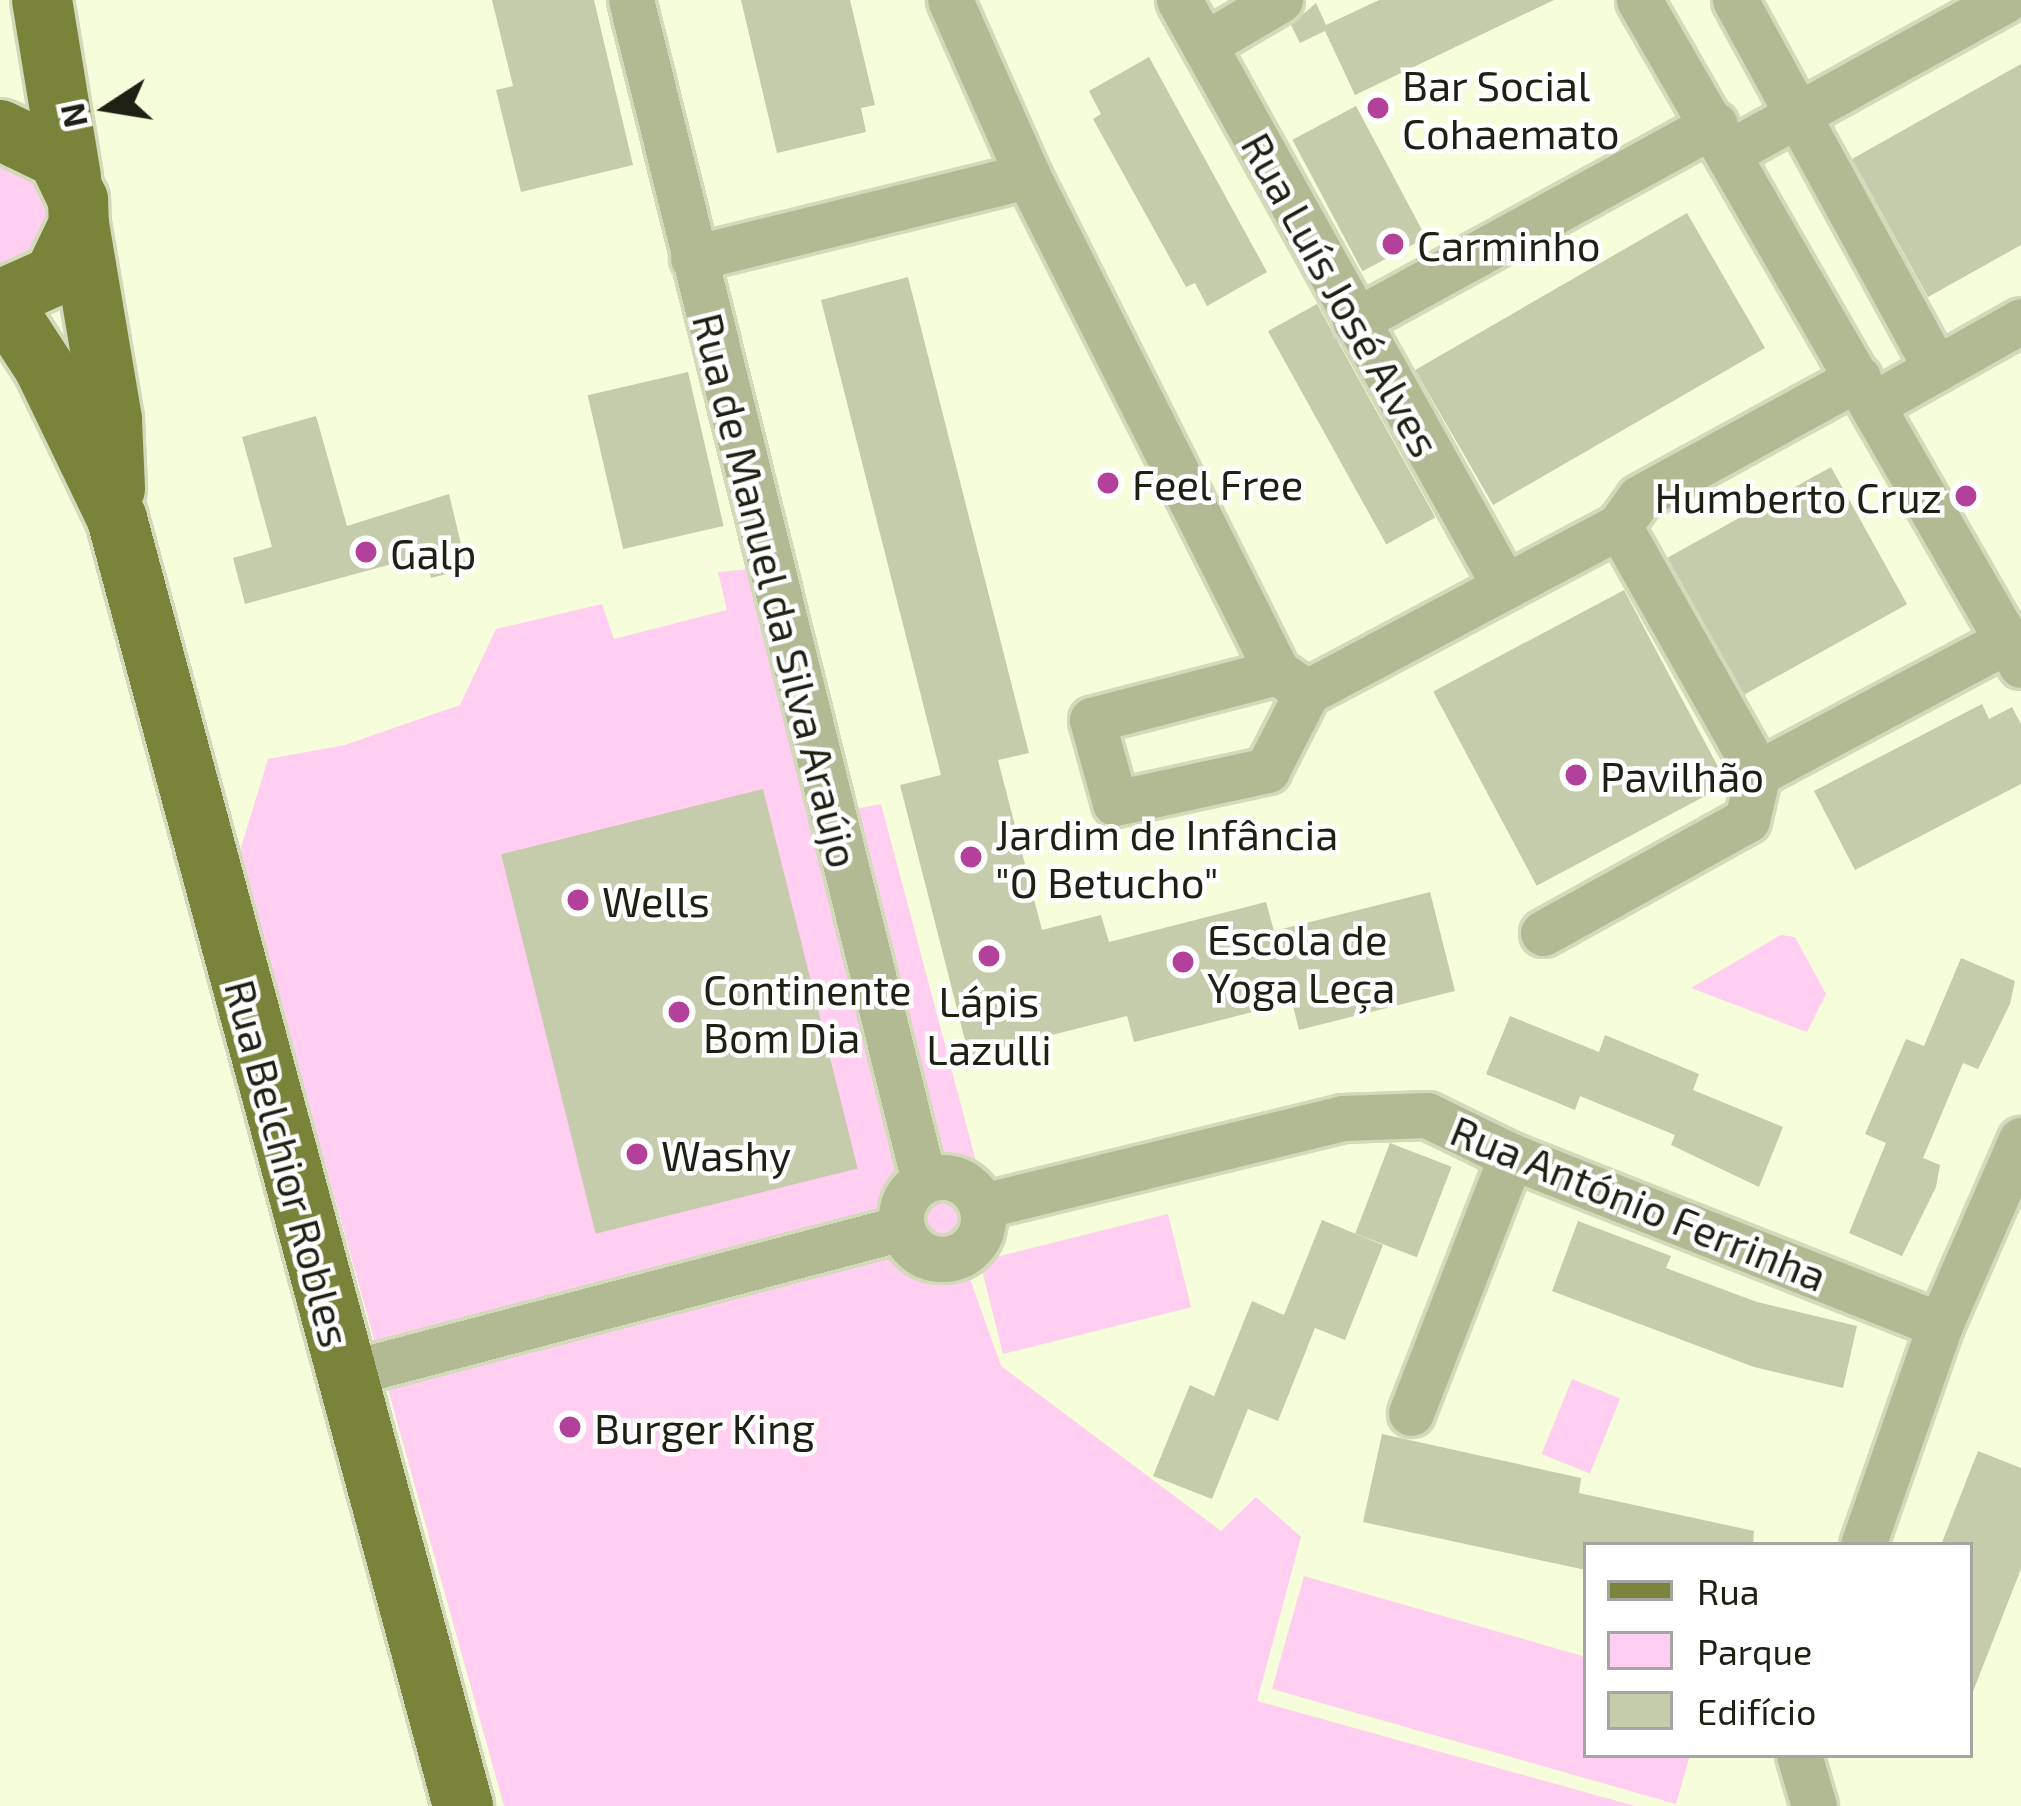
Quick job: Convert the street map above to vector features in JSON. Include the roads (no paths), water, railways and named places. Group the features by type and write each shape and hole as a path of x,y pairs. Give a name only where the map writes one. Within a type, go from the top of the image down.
{"main road":[{"name":"Rua Belchior Robles","path":"42,0 112,420 117,519"},
{"path":"0,130 39,142 75,201 54,276 0,301"},
{"name":"Rua Belchior Robles","path":"0,301 44,368 117,519 463,1806"}],"street":[{"name":"Rua de Manuel da Silva Araújo","path":"631,0 924,1180"},
{"path":"950,0 1028,176 1292,682 1505,587 1618,526 1639,498 1865,392 1936,369 2021,321"},
{"name":"Rua Luís José Alves","path":"1179,0 1505,587"},
{"path":"1204,44 1280,0"},
{"path":"1639,0 1865,392 2011,630 1757,772"},
{"path":"1736,0 1936,369"},
{"path":"1355,321 1722,138 1797,116 2006,0"},
{"path":"693,258 1028,176"},
{"path":"1543,933 1747,820 1757,772 1618,526"},
{"name":"Rua António Ferrinha","path":"982,1206 1343,1118 1427,1114 1511,1156 1940,1324"},
{"path":"1864,1542 1940,1324 2006,1218 2021,1140"},
{"path":"1411,1413 1511,1156"},
{"path":"952,1178 982,1206 975,1243 953,1258 928,1257 902,1228 904,1200 924,1180 952,1178"},
{"path":"346,1374 902,1228"},
{"path":"1800,1758 1814,1806"}],"place":[{"name":"Bar Social Cohaemato","path":"1378,108"},
{"name":"Carminho","path":"1393,244"},
{"name":"Feel Free","path":"1108,483"},
{"name":"Humberto Cruz","path":"1966,496"},
{"name":"Galp","path":"366,552"},
{"name":"Pavilhão","path":"1576,775"},
{"name":"Jardim de Infância \"O Betucho\"","path":"971,857"},
{"name":"Wells","path":"578,900"},
{"name":"Lápis Lazulli","path":"989,956"},
{"name":"Escola de Yoga Leça","path":"1183,962"},
{"name":"Continente Bom Dia","path":"679,1012"},
{"name":"Washy","path":"637,1154"},
{"name":"Burger King","path":"570,1427"}]}
